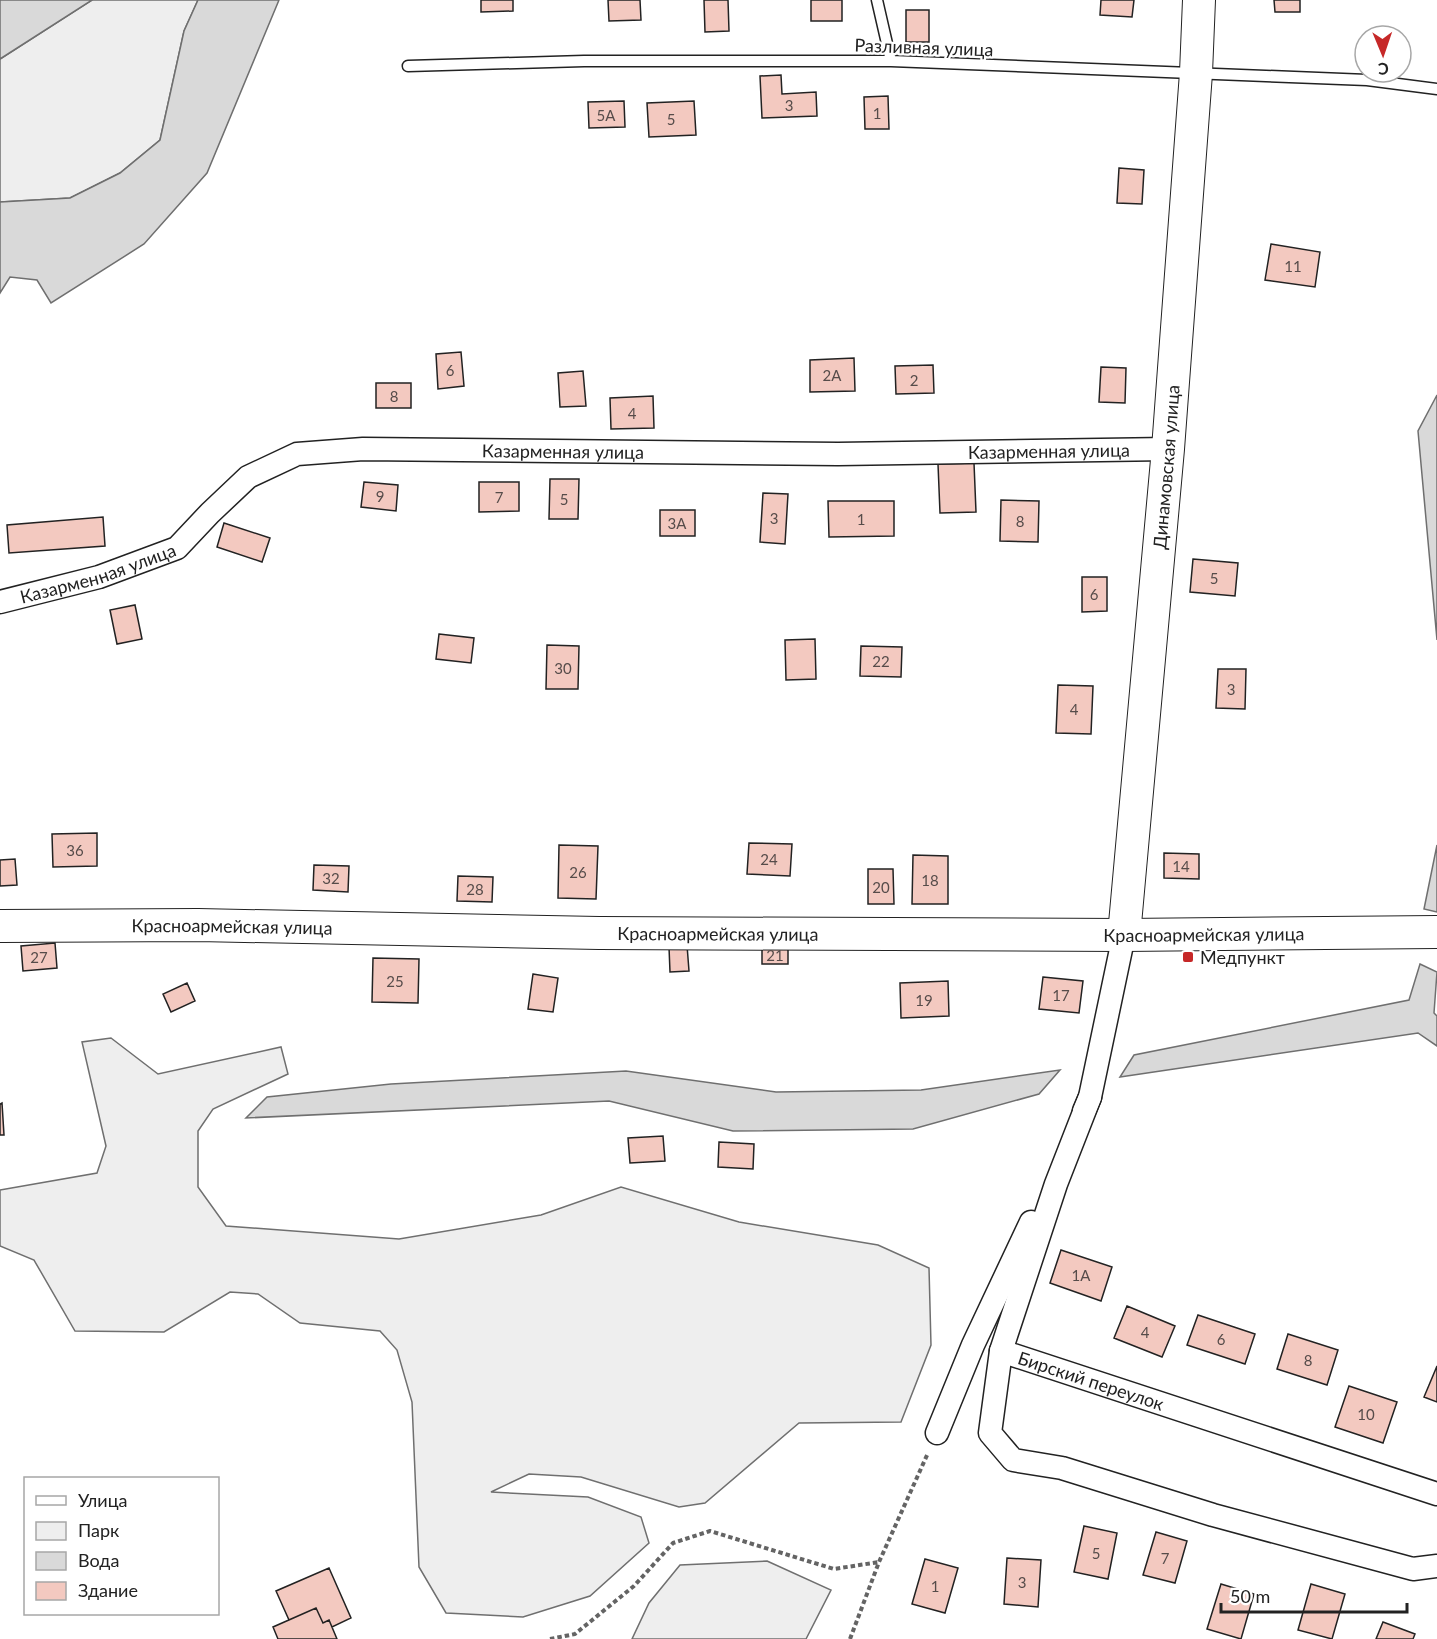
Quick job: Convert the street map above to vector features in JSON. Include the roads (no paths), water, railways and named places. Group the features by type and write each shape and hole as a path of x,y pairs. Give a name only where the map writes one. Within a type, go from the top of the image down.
{"street":[{"name":"Динамовская улица","path":"1124,935 1168,449 1196,73 1199,0"},
{"name":"Казарменная улица","path":"0,602 99,577 177,548 248,477 297,454 363,448 826,454 1168,449"},
{"name":"Красноармейская улица","path":"0,926 198,925 507,932 1124,935 1437,932"},
{"path":"937,1433 973,1345 1090,1097 1124,935"},
{"name":"Бирский переулок","path":"1090,1097 1056,1184 1001,1351 1437,1494"},
{"path":"1001,1351 990,1433 1013,1460 1062,1468 1213,1515 1413,1569 1437,1566"}],"lane":[{"path":"878,0 891,61"},
{"name":"Разливная улица","path":"408,66 584,61 891,61 1367,80 1437,89"}],"water":[{"path":"0,0 92,0 0,59"},
{"path":"198,0 279,0 207,173 144,244 51,303 37,280 10,277 0,293 0,202 70,198 120,173 160,140 184,31"},
{"path":"1437,395 1437,640 1418,431"},
{"path":"1437,845 1437,912 1424,909"},
{"path":"1420,964 1437,972 1434,1013 1437,1016 1437,1046 1418,1033 1120,1077 1134,1055 1409,1000"},
{"path":"1060,1070 1039,1094 913,1129 733,1131 609,1101 246,1118 267,1097 391,1084 626,1071 776,1092 921,1090"}],"place":[{"name":"Медпункт","path":"1188,957"}]}
